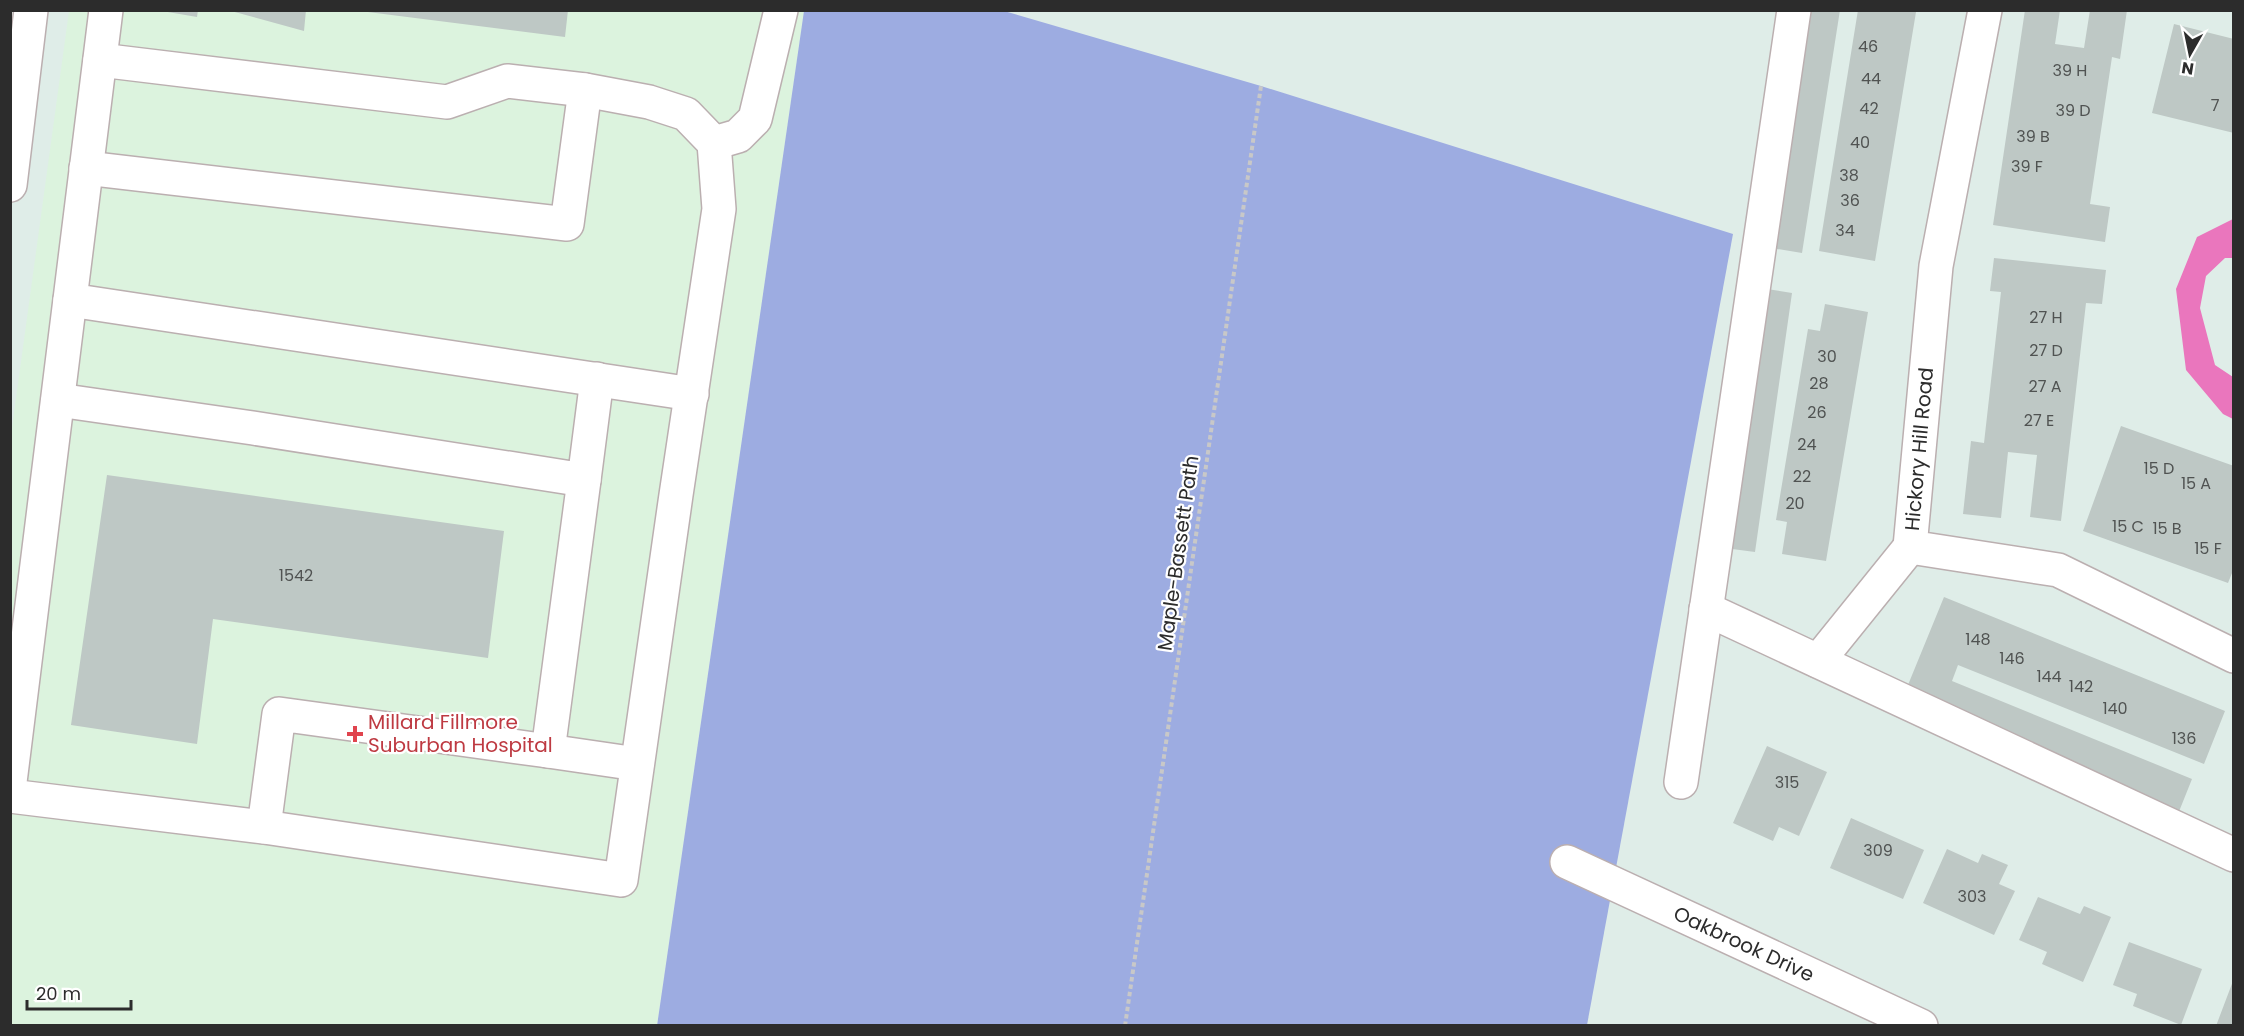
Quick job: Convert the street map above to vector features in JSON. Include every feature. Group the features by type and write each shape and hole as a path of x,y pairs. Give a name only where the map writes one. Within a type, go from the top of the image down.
{"street":[{"path":"10,186 31,10"},
{"path":"10,782 106,10"},
{"path":"714,143 738,136 755,119 781,10"},
{"path":"1681,782 1794,10"},
{"name":"Hickory Hill Road","path":"1985,10 1936,266 1910,548 2058,570 2234,657"},
{"path":"10,796 264,827 621,880 720,209 714,143 686,114 649,102 585,90 507,81 447,102 100,60"},
{"path":"87,168 567,224 585,90"},
{"path":"70,300 692,394"},
{"path":"548,751 597,379"},
{"path":"58,400 584,480"},
{"path":"1818,661 1910,548"},
{"path":"1706,609 2234,855"},
{"path":"264,827 279,714 637,764"},
{"name":"Oakbrook Drive","path":"1567,862 1921,1026"}],"path":[{"name":"Maple-Bassett Path","path":"1125,1026 1261,86"}],"shaded area":[{"name":"Millard Fillmore Suburban Hospital","path":"69,11 804,11 657,1025 11,1026 10,442"},
{"path":"804,11 1004,11 1261,86 1733,234 1587,1025 657,1026"},
{"path":"2233,219 2233,258 2225,258 2206,276 2200,308 2215,365 2233,377 2233,419 2223,414 2186,370 2176,289 2197,237"}],"building":[{"path":"156,10 198,10 197,17"},
{"path":"231,10 306,10 304,31 231,11"},
{"path":"352,10 568,10 565,37"},
{"path":"1802,10 1840,10 1802,253 1765,247"},
{"path":"1858,10 1916,12 1875,261 1819,251"},
{"path":"2025,10 2060,10 2055,44 2084,48 2090,10 2127,10 2120,59 2112,57 2090,204 2110,207 2105,242 1993,225"},
{"path":"2174,24 2234,39 2234,133 2152,113"},
{"path":"1994,258 2106,270 2102,304 2086,303 2061,521 2030,517 2037,455 2008,452 2001,518 1963,514 1971,441 1984,443 2001,292 1990,291"},
{"path":"1754,287 1792,293 1755,552 1717,547"},
{"path":"1825,304 1868,312 1826,561 1782,554 1787,522 1776,520 1808,329 1820,331"},
{"path":"2121,426 2234,466 2234,568 2228,583 2083,531"},
{"path":"107,475 504,531 488,658 213,619 197,744 71,725"},
{"path":"1944,597 2225,711 2204,764 1958,665 1952,681 2192,779 2178,814 1901,702"},
{"path":"1767,746 1827,772 1799,836 1779,827 1773,841 1733,823"},
{"path":"1851,818 1924,850 1903,899 1830,868"},
{"path":"1947,849 1978,863 1982,854 2008,865 1999,884 2015,891 1994,935 1923,903"},
{"path":"2038,897 2080,914 2084,906 2111,917 2083,982 2042,964 2047,952 2019,940"},
{"path":"2129,942 2202,969 2181,1025 2133,1006 2137,994 2113,985"},
{"path":"2233,981 2234,1026 2216,1026"}],"place":[{"name":"Millard Fillmore Suburban Hospital","path":"355,734"}]}
